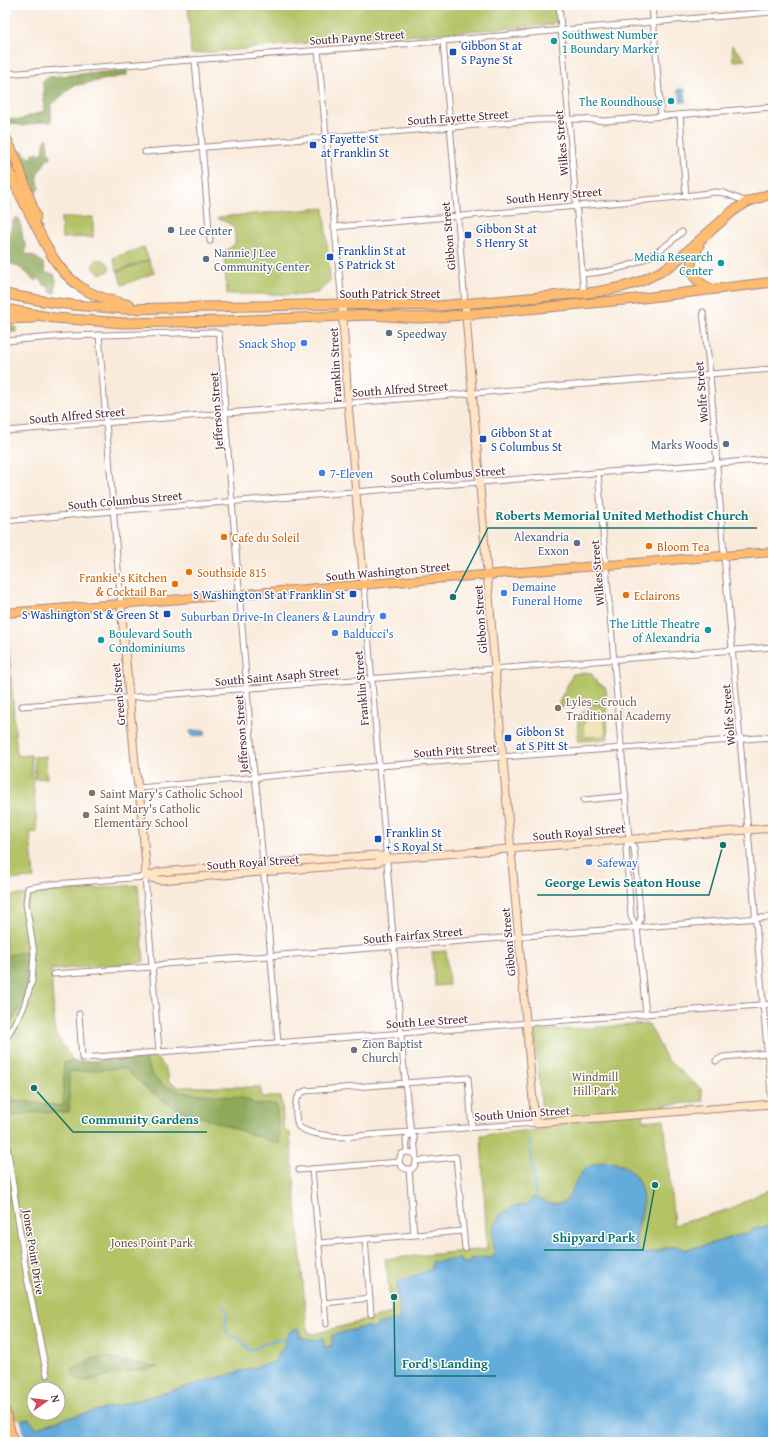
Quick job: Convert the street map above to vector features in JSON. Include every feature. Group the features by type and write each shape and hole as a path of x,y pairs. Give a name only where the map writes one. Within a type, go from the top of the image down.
{"highway":[{"path":"5,136 16,159 46,247"},
{"path":"5,163 46,247 58,266 86,290 101,297 118,302 148,308"},
{"path":"747,202 773,193"},
{"path":"5,201 5,206"},
{"name":"South Patrick Street","path":"5,294 73,305 125,309 342,304 406,306 465,304 583,293 622,287 650,277 674,263 733,211 747,202"},
{"path":"706,234 691,260 690,267 692,274 698,282 711,289"},
{"name":"South Patrick Street","path":"5,309 54,318 101,322 154,323 373,315 417,318 584,304 773,282"},
{"path":"5,319 54,318"},
{"path":"5,1412 13,1442"}],"main road":[{"name":"South Washington Street","path":"5,613 122,605 773,552"}],"street":[{"name":"Wilkes Street","path":"560,5 584,304"},
{"path":"652,5 661,116"},
{"name":"South Payne Street","path":"5,74 443,41 773,12"},
{"name":"Gibbon Street","path":"443,41 502,757 535,1123"},
{"name":"Franklin Street","path":"318,50 342,304 348,403 405,1082 411,1133 414,1137 416,1160"},
{"path":"195,60 210,241"},
{"name":"South Fayette Street","path":"145,152 203,146 450,127 569,119 592,119 605,121 771,107"},
{"path":"680,115 686,197"},
{"name":"South Henry Street","path":"334,227 576,205 686,197 716,192 724,193 747,202"},
{"path":"582,274 616,270 634,264 650,257 682,232"},
{"name":"Wolfe Street","path":"703,312 718,463 724,556 773,1116"},
{"name":"Jefferson Street","path":"99,335 214,332 219,334 224,382 225,413 254,778 257,792 264,864 278,1042"},
{"path":"5,341 64,336 99,335"},
{"name":"Green Street","path":"99,335 129,698 146,865 144,877 159,1052"},
{"name":"South Alfred Street","path":"5,431 773,369"},
{"name":"South Columbus Street","path":"5,521 773,459"},
{"name":"Wilkes Street","path":"598,472 626,796 629,839 626,849 631,917 637,927 646,1014"},
{"name":"South Saint Asaph Street","path":"22,706 773,647"},
{"name":"South Pitt Street","path":"139,788 379,766 773,737"},
{"path":"584,800 626,796"},
{"name":"South Royal Street","path":"144,877 160,880 264,872 376,863 387,858 773,828"},
{"name":"Wilkes Street","path":"629,839 634,848 641,918 637,927"},
{"name":"South Royal Street","path":"5,1040 23,1009 32,981 34,953 26,903 28,888 54,884 144,877 159,872 376,855 387,858"},
{"name":"South Fairfax Street","path":"54,974 152,967 164,964 271,957 518,936 773,917"},
{"name":"South Lee Street","path":"79,1014 82,1058 773,1004"},
{"path":"716,1061 723,1057 767,1053"},
{"path":"405,1082 468,1078 472,1127"},
{"name":"South Union Street","path":"405,1082 305,1090 300,1093 295,1102 298,1126 302,1129 316,1133 340,1137 411,1133 772,1104"},
{"name":"Jones Point Drive","path":"5,1132 27,1278 47,1375"},
{"name":"Franklin Street","path":"407,1152 406,1139 411,1133"},
{"path":"407,1152 413,1153 416,1160 414,1167 409,1169 402,1168 399,1162 401,1154 407,1152"},
{"path":"416,1160 456,1157 465,1248"},
{"path":"299,1170 399,1162"},
{"path":"312,1169 326,1324"},
{"path":"409,1169 414,1235"},
{"path":"319,1243 463,1231"},
{"path":"365,1239 371,1314"},
{"path":"324,1303 370,1298"}],"green space":[{"path":"188,5 555,5 556,22 550,25 317,42 191,54"},
{"path":"732,45 746,60 733,61"},
{"path":"127,70 127,75 73,86 51,105 51,122 41,122 23,126 7,122 6,120 6,118 19,120 44,111 43,81 49,77"},
{"path":"47,138 48,152 52,156 46,161 37,175 39,188 36,193 19,151 23,151 29,158 33,157 33,154 43,153 44,143"},
{"path":"324,208 330,280 317,293 301,295 227,294 224,252 235,244 235,234 230,224 218,219 218,217"},
{"path":"16,217 20,220 23,240 26,245 25,253 42,262 45,268 45,273 54,274 56,280 55,293 51,293 48,286 44,285 40,279 36,278 36,282 26,272 18,267 5,264 5,236 9,236 13,221"},
{"path":"93,217 93,237 62,238 61,218"},
{"path":"144,247 149,260 117,271 113,258"},
{"path":"97,259 104,261 109,265 109,271 101,274 94,269 92,266"},
{"path":"149,260 154,273 122,285 118,272"},
{"path":"5,325 16,327 16,332 5,332"},
{"path":"5,626 7,626 17,756 31,755 37,832 30,833 34,878 5,880"},
{"path":"591,673 597,683 605,687 607,703 560,707 559,702 573,674"},
{"path":"595,705 606,705 608,739 579,741 579,718 584,711"},
{"path":"46,756 47,778 35,779 34,757"},
{"name":"Jones Point Park","path":"138,885 144,962 51,970 55,1033 75,1064 156,1058 162,1063 169,1082 178,1087 260,1087 262,1097 281,1097 284,1130 290,1133 308,1332 314,1334 392,1313 385,1259 487,1249 481,1135 543,1129 535,1031 649,1024 667,1060 701,1089 703,1101 643,1108 644,1121 664,1119 674,1225 730,1209 767,1190 773,1190 773,1225 754,1229 753,1231 706,1245 683,1250 674,1246 648,1254 642,1253 637,1247 636,1240 643,1205 638,1180 631,1170 617,1162 580,1175 570,1196 561,1203 556,1205 550,1204 532,1198 527,1205 513,1207 495,1222 492,1232 494,1257 471,1259 470,1263 462,1263 461,1259 397,1282 400,1319 377,1324 377,1328 368,1329 368,1326 332,1336 333,1346 323,1347 323,1338 314,1340 300,1337 299,1328 290,1331 274,1362 66,1418 66,1381 26,1381 26,1419 5,1424 5,896"},
{"path":"29,951 29,971 24,997 18,1011 5,1033 5,956"},
{"path":"446,951 449,985 435,986 432,952"},
{"path":"144,1058 153,1076 163,1085 182,1092 243,1098 258,1105 276,1104 280,1144 177,1109 148,1090 124,1068 69,1072 69,1112 37,1112 12,1116 5,1099 63,1106 64,1062"},
{"path":"104,1357 158,1367 115,1374 88,1381 76,1379 71,1371 89,1359"},
{"name":"Jones Point Park","path":"30,1421 58,1421 36,1428"}],"sand":[{"path":"594,714 604,714 606,733 603,736 585,737 583,728 585,721"}],"water":[{"path":"678,89 685,89 686,102 681,102 680,92 678,92"},
{"path":"205,730 205,735 191,736 190,731"},
{"path":"606,1162 615,1163 629,1170 638,1181 641,1188 643,1205 637,1230 636,1243 641,1252 652,1253 674,1247 682,1248 683,1250 753,1231 753,1229 773,1225 773,1442 5,1442 5,1424 26,1420 26,1421 31,1421 36,1428 58,1421 66,1421 66,1418 274,1362 290,1331 299,1328 300,1337 314,1340 323,1338 324,1347 332,1346 332,1335 368,1326 368,1329 377,1328 377,1324 400,1319 397,1282 432,1269 432,1262 461,1259 462,1263 470,1263 470,1259 494,1257 492,1231 500,1215 513,1207 527,1205 532,1198 550,1204 558,1204 563,1202 570,1195 582,1172 595,1164"}],"pier":[{"path":"20,1419 26,1442 5,1442 5,1422"}],"waterway":[{"path":"529,1138 536,1198"},
{"path":"223,1304 227,1313 225,1326 226,1332 239,1338 250,1351 263,1344 286,1339"}],"place":[{"name":"Southwest Number 1 Boundary Marker","path":"554,41"},
{"name":"Gibbon St at S Payne St","path":"453,52"},
{"name":"The Roundhouse","path":"671,101"},
{"name":"S Fayette St at Franklin St","path":"313,145"},
{"name":"Lee Center","path":"171,230"},
{"name":"Gibbon St at S Henry St","path":"468,235"},
{"name":"Franklin St at S Patrick St","path":"330,257"},
{"name":"Nannie J Lee Community Center","path":"206,259"},
{"name":"Media Research Center","path":"721,263"},
{"name":"Speedway","path":"389,333"},
{"name":"Snack Shop","path":"304,343"},
{"name":"Gibbon St at S Columbus St","path":"483,439"},
{"name":"Marks Woods","path":"726,444"},
{"name":"7-Eleven","path":"322,473"},
{"name":"Cafe du Soleil","path":"224,537"},
{"name":"Alexandria Exxon","path":"577,543"},
{"name":"Bloom Tea","path":"649,546"},
{"name":"Southside 815","path":"189,572"},
{"name":"Frankie's Kitchen & Cocktail Bar","path":"175,584"},
{"name":"Demaine Funeral Home","path":"504,593"},
{"name":"S Washington St at Franklin St","path":"353,594"},
{"name":"Eclairons","path":"626,595"},
{"name":"Roberts Memorial United Methodist Church","path":"453,597"},
{"name":"S Washington St & Green St","path":"167,614"},
{"name":"Suburban Drive-In Cleaners & Laundry","path":"383,616"},
{"name":"The Little Theatre of Alexandria","path":"708,630"},
{"name":"Balducci's","path":"335,633"},
{"name":"Boulevard South Condominiums","path":"101,640"},
{"name":"Lyles - Crouch Traditional Academy","path":"558,708"},
{"name":"Gibbon St at S Pitt St","path":"508,738"},
{"name":"Saint Mary's Catholic School","path":"92,793"},
{"name":"Saint Mary's Catholic Elementary School","path":"86,815"},
{"name":"Franklin St + S Royal St","path":"378,839"},
{"name":"George Lewis Seaton House","path":"723,845"},
{"name":"Safeway","path":"589,862"},
{"name":"Zion Baptist Church","path":"354,1050"},
{"name":"Community Gardens","path":"34,1088"},
{"name":"Shipyard Park","path":"655,1185"},
{"name":"Ford's Landing","path":"394,1297"}],"park label":[{"name":"Windmill Hill Park","path":"595,1083"}]}
